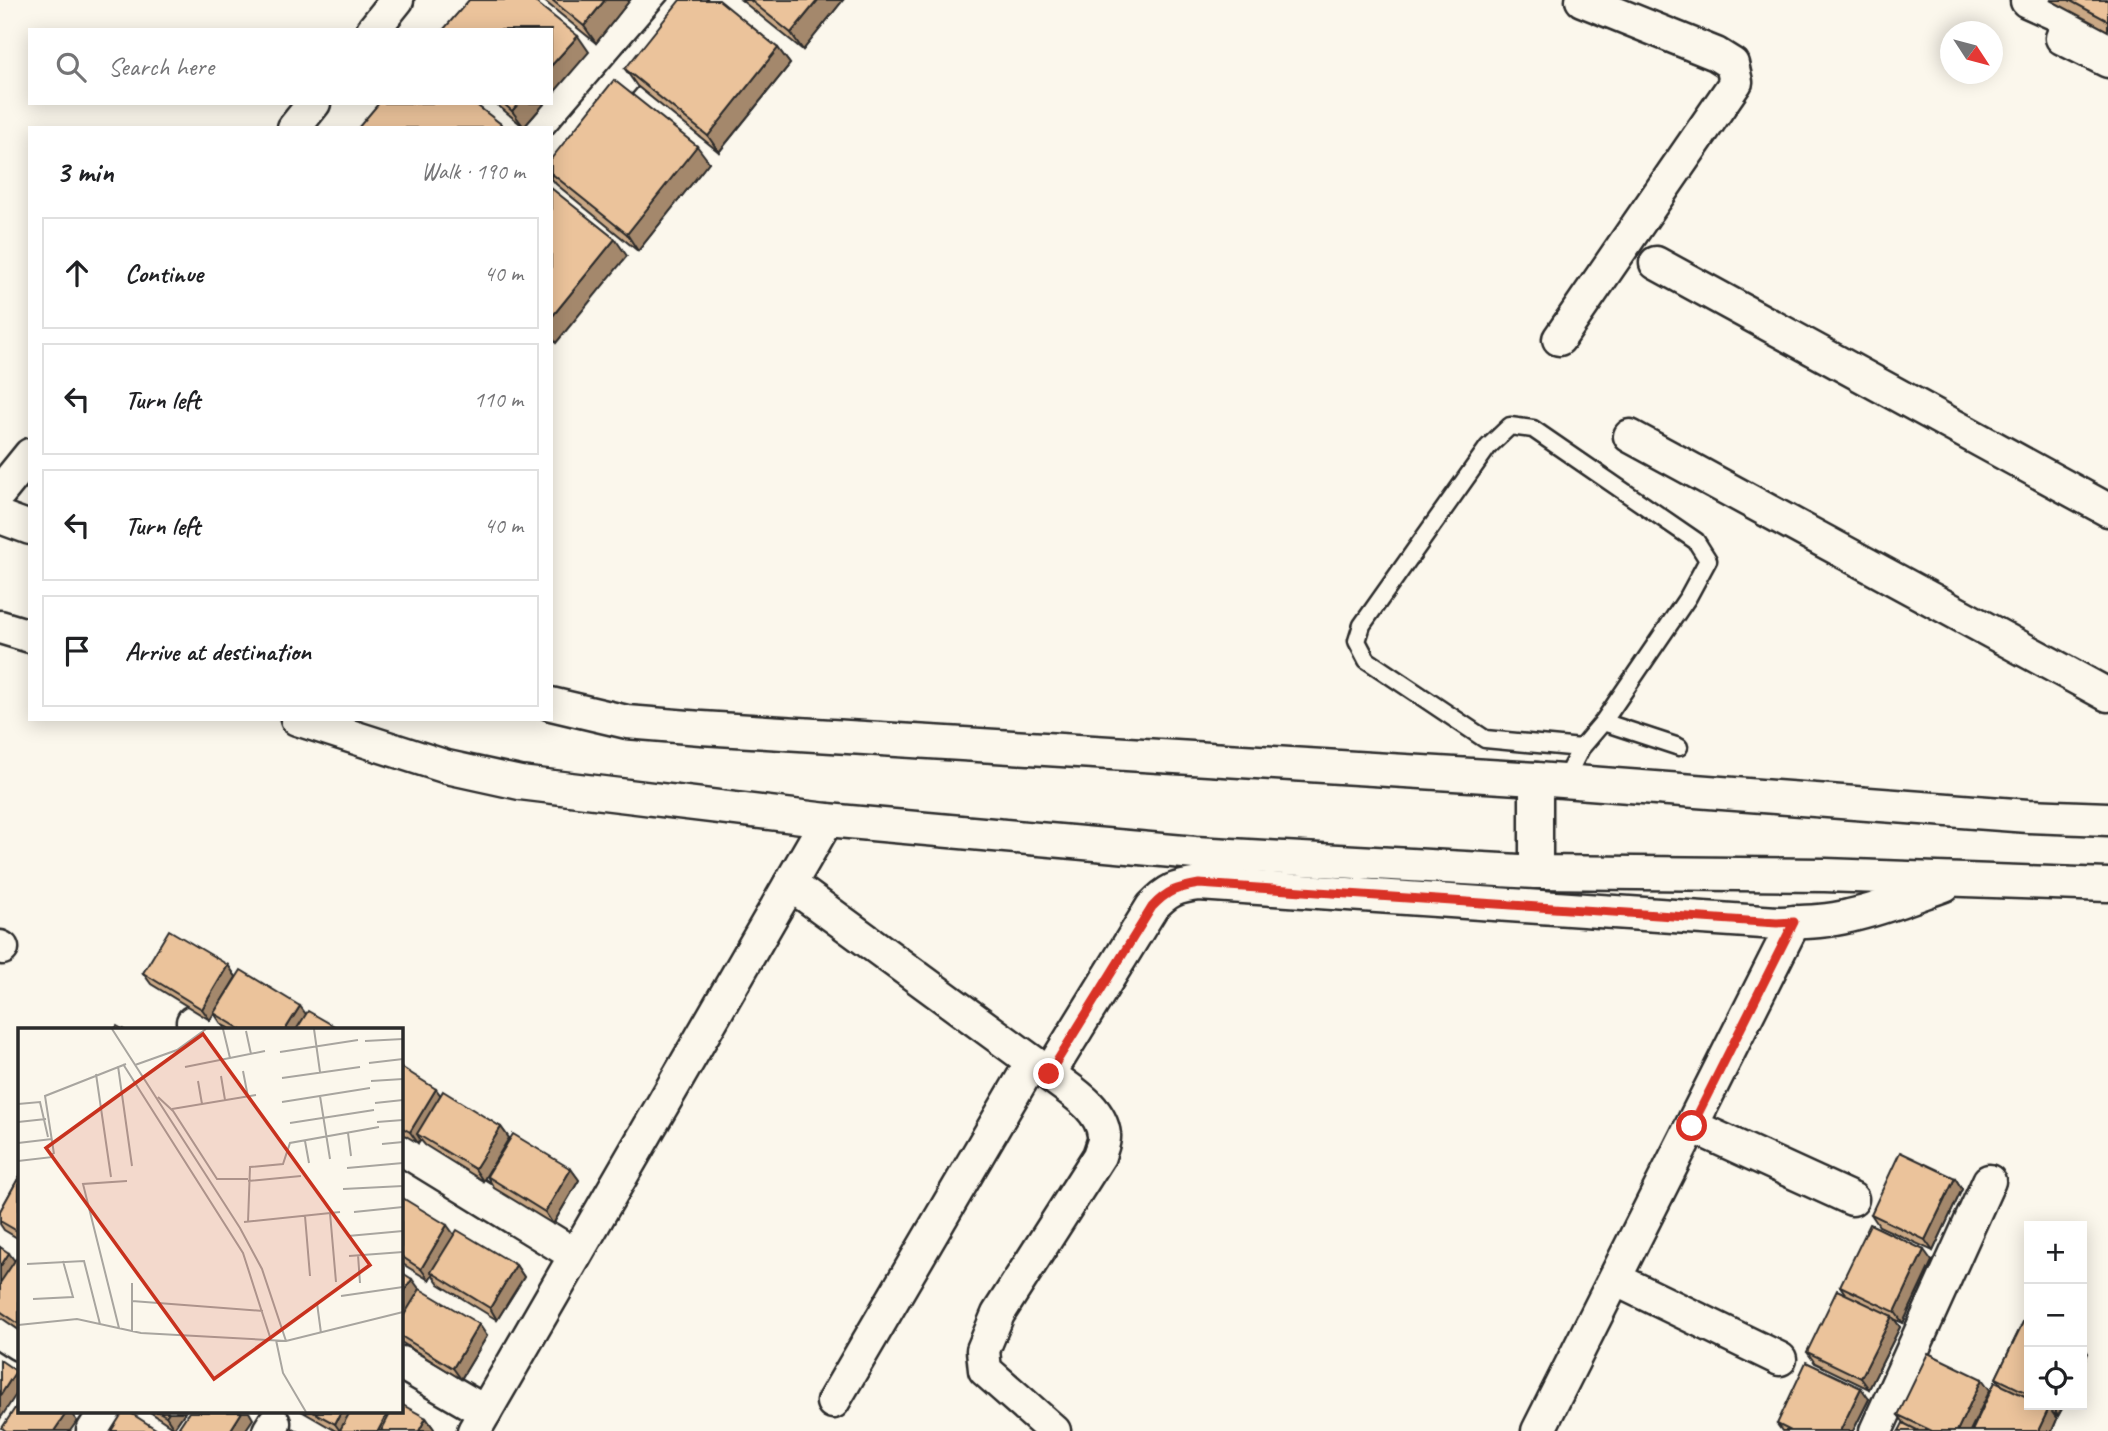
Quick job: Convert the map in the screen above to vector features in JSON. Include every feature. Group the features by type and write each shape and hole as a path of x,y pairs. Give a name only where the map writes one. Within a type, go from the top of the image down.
{"street":[{"path":"375,28 397,0"},
{"path":"553,160 690,0"},
{"path":"1559,339 1736,82 1732,64 1716,54 1582,0"},
{"path":"2108,37 2027,1 2032,13 2108,61"},
{"path":"296,126 312,105"},
{"path":"1656,263 2108,510"},
{"path":"1630,436 2108,695"},
{"path":"0,492 28,457"},
{"path":"0,517 28,527"},
{"path":"0,627 28,635"},
{"path":"553,704 627,722 1545,786 2108,820"},
{"path":"303,721 447,767 520,783 827,820 1195,852 1535,860 1825,875 2108,885"},
{"path":"1535,860 1545,786"},
{"path":"402,1364 479,1421 827,820"},
{"path":"833,1402 1040,1068 1152,907 1167,892 1199,884 1736,920 1818,922 1884,906 1958,880"},
{"path":"790,884 1040,1068 1089,1106 1100,1118 1105,1137 1099,1156 998,1314 983,1350 985,1370 1054,1431"},
{"path":"1540,1430 1794,922"},
{"path":"1692,1126 1852,1199"},
{"path":"402,1149 575,1255"},
{"path":"1875,1431 1989,1181"},
{"path":"1615,1279 1780,1359"},
{"path":"0,1332 18,1343"},
{"path":"93,1431 104,1414"}],"lane":[{"path":"1545,786 1581,748 1603,722 1688,597 1708,560 1696,541 1533,429 1510,426 1488,446 1362,625 1357,641 1367,660 1485,738 1581,748"},
{"path":"1603,722 1679,747"}],"building":[{"path":"469,0 533,0 578,36 553,64 553,28 445,28"},
{"path":"552,0 605,0 584,26"},
{"path":"680,0 719,0 778,48 708,136 625,69"},
{"path":"750,0 818,0 791,33"},
{"path":"2069,0 2108,0 2108,21"},
{"path":"614,80 697,146 627,234 553,175 553,156"},
{"path":"377,105 477,105 501,124 500,126 360,126"},
{"path":"505,105 517,105 512,111"},
{"path":"553,190 615,239 553,316"},
{"path":"169,930 228,965 202,1009 143,973"},
{"path":"241,970 300,1006 286,1028 239,1028 214,1013"},
{"path":"308,1011 338,1028 297,1028"},
{"path":"402,1068 436,1089 410,1132 402,1128"},
{"path":"443,1091 501,1127 475,1169 417,1134"},
{"path":"513,1134 571,1169 545,1212 487,1176"},
{"path":"1900,1152 1955,1178 1925,1240 1871,1214"},
{"path":"18,1179 18,1231 0,1221 0,1211"},
{"path":"402,1198 447,1225 421,1269 402,1257"},
{"path":"1870,1224 1924,1250 1895,1312 1840,1286"},
{"path":"457,1230 516,1265 490,1308 431,1272"},
{"path":"0,1247 9,1253 0,1267"},
{"path":"16,1259 18,1260 18,1323 0,1311 0,1283"},
{"path":"402,1273 412,1279 402,1295"},
{"path":"420,1289 479,1324 453,1368 402,1337 402,1318"},
{"path":"1837,1290 1892,1316 1861,1378 1807,1352"},
{"path":"2024,1320 2024,1392 1996,1378"},
{"path":"1928,1353 1982,1379 1957,1431 1932,1431 1898,1415"},
{"path":"0,1360 16,1371 0,1396"},
{"path":"1806,1362 1861,1388 1840,1431 1791,1431 1777,1424"},
{"path":"1995,1382 2024,1396 2024,1410 2048,1410 2038,1431 1972,1431"},
{"path":"18,1404 18,1414 66,1414 54,1431 6,1431 2,1428"},
{"path":"402,1405 426,1418 419,1431 381,1431 390,1414 402,1414"},
{"path":"122,1414 132,1414 159,1431 111,1431"},
{"path":"188,1414 241,1414 230,1431 186,1431 179,1427"},
{"path":"317,1414 340,1414 335,1424"},
{"path":"349,1414 387,1414 378,1431 340,1430"},
{"path":"1903,1423 1919,1431 1899,1431"}],"route":[{"path":"1049,1074 1152,907 1167,892 1181,887 1199,884 1794,922 1692,1126"}]}
